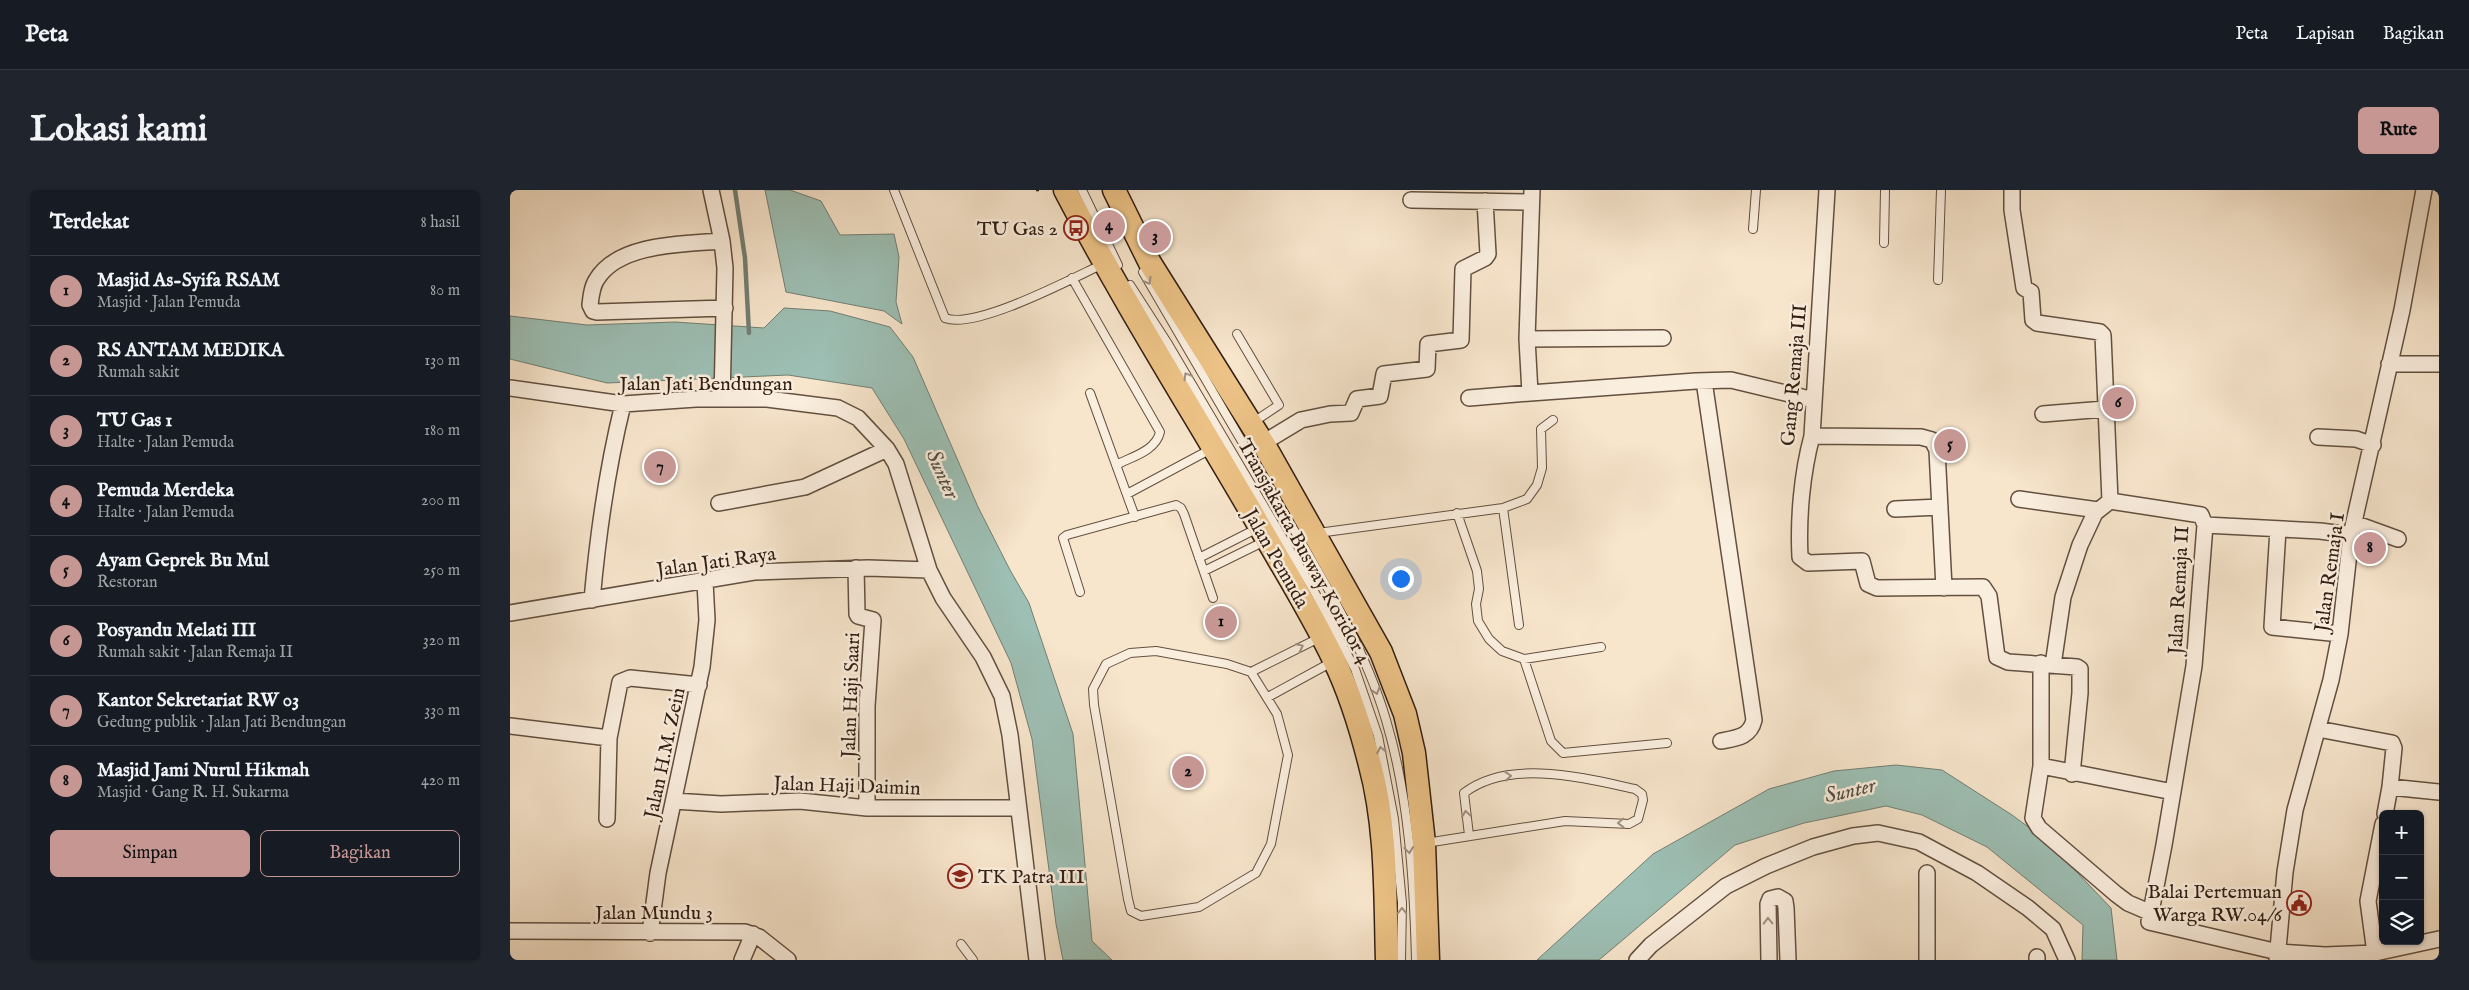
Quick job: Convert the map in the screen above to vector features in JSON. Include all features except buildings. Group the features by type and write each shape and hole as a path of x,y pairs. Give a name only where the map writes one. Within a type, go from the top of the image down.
{"main road":[{"name":"Jalan Pemuda","path":"1065,190 1103,264 1219,444 1263,534 1334,661 1354,710 1370,767 1376,798 1384,852 1387,960"},
{"path":"1114,190 1150,263 1244,428 1263,443 1382,652 1405,714 1414,753 1424,843 1428,960"}],"street":[{"path":"711,190 722,241 725,311 722,395"},
{"name":"Gang Remaja III","path":"1827,190 1812,436 1807,455 1800,554 1804,562 1812,564 1860,560 1864,562 1868,584 1877,588 1944,588"},
{"path":"2012,190 2012,210 2024,288 2031,292 2033,320 2037,323 2102,333 2110,501 2098,510 2089,524 2080,545 2063,598 2047,664 2040,766 2033,818 2039,828 2116,894 2149,915 2151,924 2209,934 2277,956 2375,952 2389,954 2439,939"},
{"name":"Jalan Remaja I","path":"2277,956 2285,872 2295,810 2318,729 2340,634 2353,529 2402,310 2424,190"},
{"path":"1411,200 1485,201 1531,196 1527,339 1530,393"},
{"path":"1263,443 1301,420 1330,414 1351,413 1357,399 1380,396 1384,374 1427,369 1428,344 1461,340 1464,269 1488,254 1485,201"},
{"path":"722,241 661,247 634,252 613,263 598,277 590,305 597,312 725,311"},
{"path":"1527,339 1663,338"},
{"path":"2389,364 2439,364"},
{"path":"1470,398 1731,380 1814,400"},
{"path":"1704,381 1754,720 1752,729 1746,734 1721,741"},
{"name":"Jalan Jati Bendungan","path":"510,388 623,404 722,395 838,408 858,418 887,450 896,464 929,570 943,598 983,657 1002,696 1010,734 1036,960"},
{"path":"592,600 598,529 610,458 623,404"},
{"path":"2043,414 2105,409"},
{"path":"1812,436 1920,437 1932,440 1937,450 1944,588 1983,587 1989,596 1995,656 2008,662 2076,667 2080,670 2082,676 2072,774"},
{"path":"2318,437 2356,439 2373,445"},
{"path":"719,503 805,487 887,450"},
{"path":"2019,499 2098,510"},
{"name":"Jalan Remaja II","path":"2110,501 2201,516 2205,525 2194,666 2164,845 2149,915"},
{"path":"1896,509 1940,507"},
{"path":"2205,525 2278,529 2353,529 2398,539"},
{"path":"2278,529 2272,627 2340,634"},
{"name":"Jalan Jati Raya","path":"510,613 705,582 754,572 856,568 929,570"},
{"name":"Jalan Haji Saari","path":"856,568 857,614 858,616 873,620 868,706 868,808"},
{"name":"Jalan H.M. Zein","path":"650,933 658,873 699,686 707,620 705,582"},
{"path":"607,819 609,738 620,682 630,678 699,686"},
{"path":"510,726 609,738"},
{"path":"2318,729 2392,743 2394,748 2386,810"},
{"path":"2040,766 2072,774 2173,792"},
{"path":"2390,787 2439,792"},
{"name":"Jalan Haji Daimin","path":"674,801 721,804 800,801 868,808 1018,808"},
{"path":"1637,960 1651,945 1726,886 1766,866 1814,847 1853,836 1878,833 1919,842 1977,872 2028,908 2053,929 2067,960"},
{"path":"2375,952 2368,901 2379,845"},
{"path":"1927,873 1928,960"},
{"path":"1769,960 1768,904 1770,899 1778,897 1785,901 1788,960"},
{"name":"Jalan Mundu 3","path":"510,930 753,934"},
{"path":"742,960 753,934 788,960"}],"lane":[{"path":"894,190 944,318 952,321 964,321 998,311 1103,264"},
{"name":"Transjakarta Busway Koridor 4","path":"1082,190 1124,276 1219,444 1314,590 1351,660 1378,736 1394,819 1399,855 1402,903 1401,960"},
{"path":"1753,228 1756,190"},
{"path":"1884,243 1885,190"},
{"path":"1938,280 1941,190"},
{"name":"Transjakarta Busway Koridor 4","path":"1140,268 1244,428 1326,584 1372,678 1387,721 1401,787 1407,835 1416,960"},
{"path":"1072,278 1160,432 1158,440 1153,446 1116,465"},
{"path":"1127,494 1219,444 1279,405 1237,334"},
{"path":"1090,393 1136,517"},
{"path":"1316,534 1503,508 1527,499 1537,485 1542,468 1541,429 1553,420"},
{"path":"1080,592 1063,538 1067,534 1176,505 1184,514 1213,598"},
{"path":"1503,508 1519,625"},
{"path":"1457,513 1477,571 1479,589 1476,604 1478,621 1489,639 1502,651 1524,659 1601,647"},
{"path":"1200,558 1263,534"},
{"path":"1204,571 1263,534"},
{"path":"1251,672 1321,637"},
{"path":"1156,651 1227,664 1251,672 1268,696 1277,714 1288,755 1271,844 1265,859 1256,873 1199,907 1141,916 1136,915 1131,911 1128,899 1096,726 1093,690 1097,678 1106,664 1130,653 1156,651"},
{"path":"1524,659 1551,741 1563,753 1668,742"},
{"path":"1268,696 1334,661"},
{"path":"1424,843 1565,821 1629,824 1638,819 1643,800 1642,794 1635,789 1548,772 1497,777 1475,784 1464,793 1469,835"},
{"path":"961,944 973,960"}],"water":[{"path":"765,190 790,190 821,201 840,235 894,234 899,257 896,302 902,324 884,311 786,292"},
{"name":"Sunter","path":"784,308 830,311 890,327 913,357 978,507 1029,603 1073,734 1092,941 1112,960 1063,960 1056,924 1032,739 1011,663 904,439 872,388 788,375 607,383 510,359 510,316 587,325 675,322 764,328"},
{"name":"Sunter","path":"1896,765 1942,770 2012,815 2046,840 2111,908 2117,960 2082,960 2083,925 1987,847 1922,815 1886,806 1804,823 1735,845 1599,960 1537,960 1653,854 1769,789 1834,771"}],"waterway":[{"path":"735,190 745,258 749,333"}],"place":[{"name":"Pemuda Merdeka","path":"1109,226"},
{"name":"TU Gas 2","path":"1076,228"},
{"name":"TU Gas 1","path":"1155,237"},
{"name":"Posyandu Melati III","path":"2118,403"},
{"name":"Ayam Geprek Bu Mul","path":"1950,445"},
{"name":"Kantor Sekretariat RW 03","path":"660,467"},
{"name":"Masjid Jami Nurul Hikmah","path":"2370,548"},
{"name":"Masjid As-Syifa RSAM","path":"1221,622"},
{"name":"RS ANTAM MEDIKA","path":"1188,772"},
{"name":"TK Patra III","path":"960,876"},
{"name":"Balai Pertemuan Warga RW.04/6","path":"2299,903"}]}
